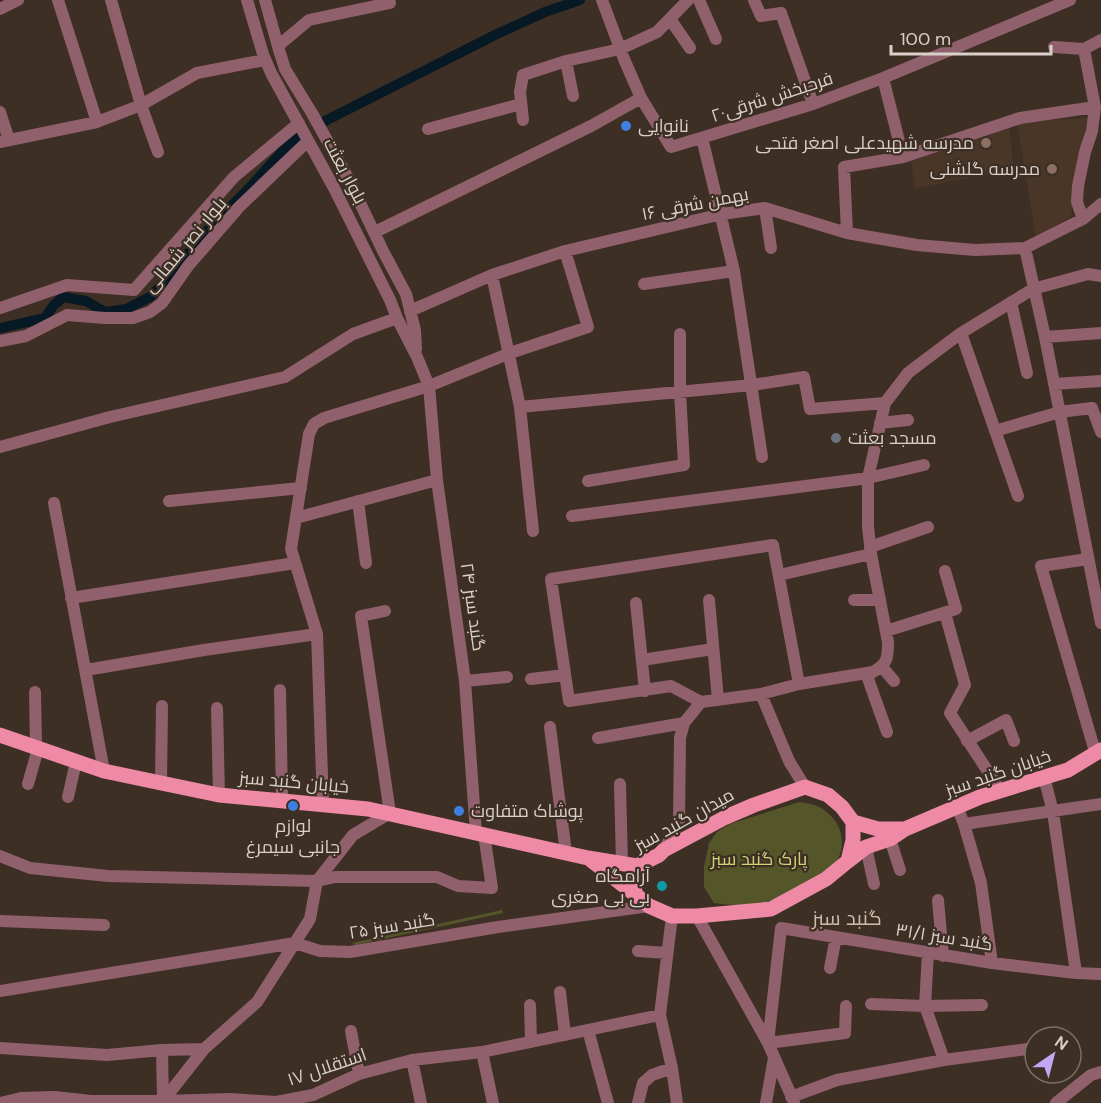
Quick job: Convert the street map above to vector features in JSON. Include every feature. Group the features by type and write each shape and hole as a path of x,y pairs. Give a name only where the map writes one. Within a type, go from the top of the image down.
{"main road":[{"name":"خیابان گنبد سبز","path":"0,735 104,771 219,795 368,808 588,858 630,865"},
{"name":"خیابان گنبد سبز","path":"848,861 866,847 890,838 905,829 1000,790 1068,770 1098,753"},
{"path":"636,895 649,906 672,916 697,916 771,909 826,879 848,861 853,840 853,822 842,807 828,795 805,787"},
{"name":"میدان گنبد سبز","path":"636,895 630,865 659,855 664,850 726,817 805,787"},
{"name":"خیابان گنبد سبز","path":"853,822 878,829 905,829"},
{"name":"خیابان گنبد سبز","path":"588,858 636,895"}],"street":[{"path":"0,9 18,0"},
{"path":"58,0 97,122"},
{"path":"111,0 141,105 158,152"},
{"name":"بلوار بعثت","path":"247,0 265,60 334,188 390,300 429,386"},
{"name":"بلوار بعثت","path":"265,0 285,69 334,152 406,294 415,330 417,357"},
{"path":"523,120 520,92 523,75 566,61 620,49 657,32 688,0"},
{"path":"699,0 716,39"},
{"path":"754,0 761,16 781,13 813,104"},
{"name":"فرحبخش شرقی۲۰","path":"641,99 671,147 813,104 883,78 1070,0"},
{"path":"278,46 309,20 390,1"},
{"path":"375,232 641,99 603,1"},
{"path":"670,19 690,48"},
{"path":"1054,47 1084,49 1101,40"},
{"path":"1083,219 1077,202 1078,186 1092,131 1095,106 1084,49"},
{"path":"0,112 4,141 97,122 141,105 197,73 265,60"},
{"path":"566,61 573,96"},
{"path":"883,78 903,158"},
{"path":"428,129 521,104"},
{"path":"847,233 844,167 903,158 1020,118 1095,106"},
{"name":"بلوار نصر شمالی","path":"0,308 66,285 134,290 234,177 298,123"},
{"path":"702,138 734,271 762,457"},
{"name":"بلوار نصر شمالی","path":"0,341 26,336 67,315 133,318 150,312 162,303 188,266 239,207 308,141"},
{"path":"1101,204 1083,219 1026,248 1101,623"},
{"path":"765,208 771,248"},
{"name":"بهمن شرقی ۱۶","path":"410,311 492,275 565,251 722,214 765,208 847,233 917,244 975,250 1026,248"},
{"path":"323,804 317,634 291,549 309,434 314,424 324,418 429,386 510,353 588,327 565,251"},
{"path":"644,284 734,271"},
{"path":"799,684 773,545 550,579 569,701 671,686 701,702 761,694 799,684 873,672 882,667 888,654 888,642 870,551 868,478 885,403 908,373 961,333 1033,288 1101,271"},
{"path":"1088,274 1101,276"},
{"path":"492,275 520,407 533,531"},
{"path":"1011,302 1027,373"},
{"path":"0,447 110,417 285,377 353,334 397,318"},
{"path":"961,333 1018,496"},
{"path":"1045,337 1101,333"},
{"path":"588,481 684,465 680,334"},
{"path":"520,407 804,377 810,409 885,403"},
{"path":"1054,384 1101,381"},
{"name":"گنبد سبز ۲۴","path":"317,881 335,877 437,877 458,886 492,888 480,833 465,681 438,480 429,386"},
{"path":"995,431 1060,412 1092,408 1101,432"},
{"path":"880,423 908,420"},
{"path":"572,516 868,478 924,465"},
{"path":"296,518 438,480"},
{"path":"170,501 301,488"},
{"path":"358,501 366,563"},
{"path":"54,503 104,771"},
{"path":"779,575 870,551 928,527"},
{"path":"1088,559 1041,566 1098,753"},
{"path":"71,598 295,563"},
{"path":"886,631 956,609 945,571"},
{"path":"708,600 718,700"},
{"path":"854,600 879,600"},
{"path":"636,603 645,691"},
{"path":"164,1101 204,1049 257,1002 310,919 317,881 353,835 390,813 361,616 384,611"},
{"path":"945,613 965,685 950,713 1000,790"},
{"path":"86,670 317,634"},
{"path":"642,660 713,649"},
{"path":"882,667 894,681"},
{"path":"866,673 887,732"},
{"path":"531,679 565,675"},
{"path":"465,681 507,677"},
{"path":"280,690 282,800"},
{"path":"28,784 37,748 35,692"},
{"path":"761,694 789,761 805,787"},
{"path":"664,850 679,822 680,738 684,723 701,702"},
{"path":"161,783 162,706"},
{"path":"217,708 219,795"},
{"path":"968,741 1006,720 1014,741"},
{"path":"598,738 684,723"},
{"path":"550,727 566,852"},
{"path":"68,797 76,762"},
{"path":"1044,777 1053,812 1076,974"},
{"path":"620,784 630,865"},
{"path":"964,824 1101,804"},
{"path":"957,807 981,882 992,963"},
{"path":"890,838 900,870"},
{"path":"866,847 874,884"},
{"path":"0,856 30,868 108,876 317,881"},
{"path":"938,900 944,956"},
{"name":"گنبد سبز ۲۵","path":"0,991 295,943 320,951 350,952 498,927 649,906"},
{"path":"768,1043 781,928 771,909"},
{"path":"672,916 660,1015 677,1103"},
{"path":"697,916 768,1043 792,1100 837,1080 944,1060 1023,1050"},
{"path":"0,921 104,925"},
{"name":"گنبد سبز ۳۱/۱","path":"781,928 944,956 1076,974 1101,975"},
{"path":"830,968 836,937"},
{"path":"638,951 668,953"},
{"path":"928,953 925,1006 944,1060"},
{"path":"560,992 565,1035"},
{"path":"871,1004 982,1005"},
{"path":"530,1005 531,1042"},
{"path":"768,1043 845,1033 846,1006"},
{"name":"استقلال ۱۷","path":"1,1103 55,1097 92,1102 276,1102 314,1099 359,1074 412,1060 482,1052 660,1015"},
{"path":"588,1030 608,1103"},
{"path":"351,1031 359,1074"},
{"path":"0,1048 107,1055 204,1049"},
{"path":"162,1050 164,1101"},
{"path":"482,1052 493,1103"},
{"path":"766,1103 774,1057"},
{"path":"412,1060 421,1103"},
{"path":"638,1103 643,1083 652,1076 672,1068"},
{"path":"1056,1103 1091,1075 1101,1072"}],"shaded area":[{"name":"مدرسه گلشنی","path":"1087,118 1071,216 1036,239 1017,122"},
{"name":"مدرسه شهیدعلی اصغر فتحی","path":"1009,125 1014,169 915,188 911,161"}],"green space":[{"name":"پارک گنبد سبز","path":"799,802 821,808 836,822 840,830 842,848 834,865 823,875 773,900 744,905 714,903 704,887 704,867 709,843 717,832 730,824"},
{"path":"502,910 503,913 355,945 352,943"}],"waterway":[{"path":"325,121 495,35 545,12 580,0"},
{"path":"0,328 45,318 63,297 86,301 105,312 126,309 150,297 206,232 288,145 304,133"}],"place":[{"name":"نانوایی","path":"626,126"},
{"name":"مدرسه شهیدعلی اصغر فتحی","path":"986,143"},
{"name":"مدرسه گلشنی","path":"1052,169"},
{"name":"مسجد بعثت","path":"836,438"},
{"name":"لوازم جانبی سیمرغ","path":"293,806"},
{"name":"پوشاک متفاوت","path":"459,811"},
{"name":"آرامگاه بی بی صغری","path":"662,886"}],"district":[{"name":"گنبد سبز","path":"847,918"}]}
